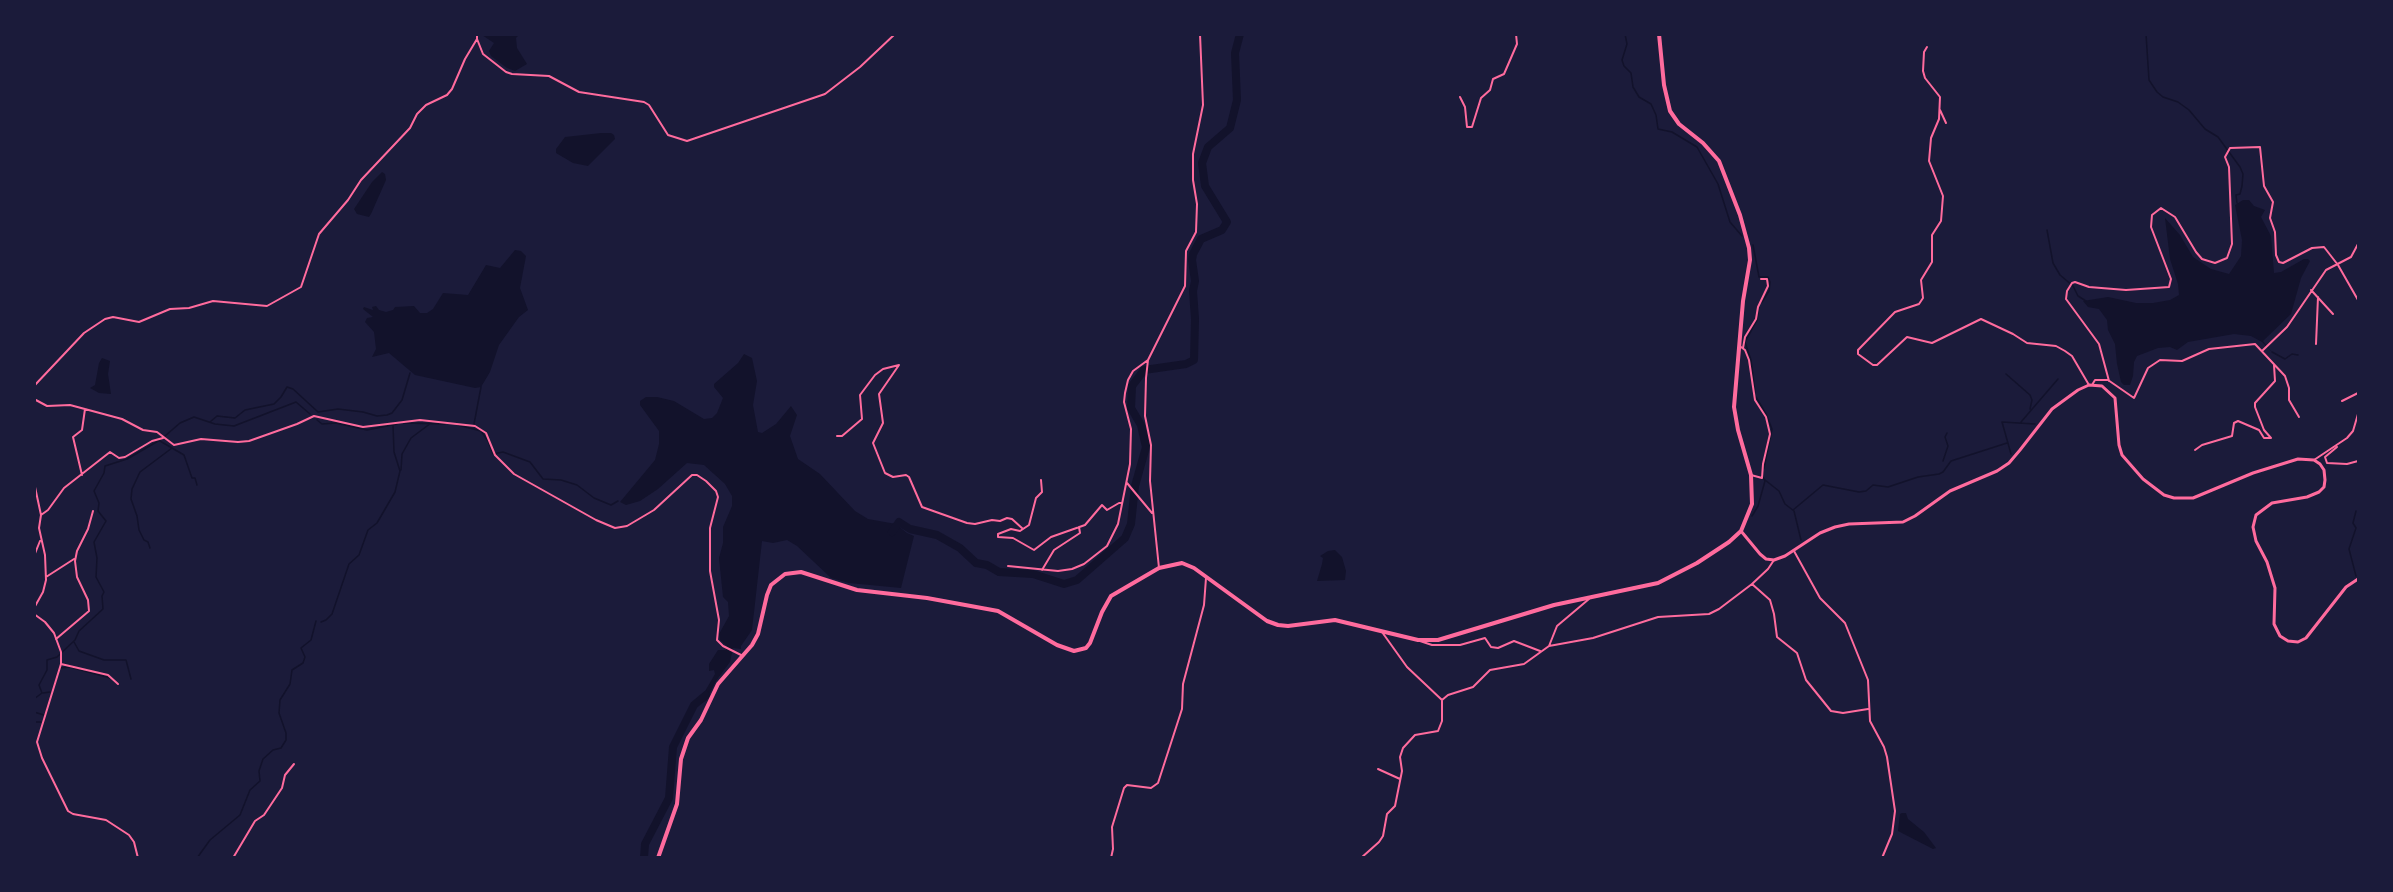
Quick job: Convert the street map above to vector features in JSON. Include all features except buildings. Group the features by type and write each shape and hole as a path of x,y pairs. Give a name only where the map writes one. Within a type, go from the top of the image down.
{"main road":[{"path":"658,858 678,798 681,759 685,744 707,708 715,689 758,634 771,585 777,579 793,572 810,574 857,590 927,598 998,611 1057,645 1074,651 1086,648 1090,643 1111,596 1159,568 1182,563 1206,575 1267,621 1278,625 1288,626 1335,620 1418,640 1438,640 1533,611 1658,583 1721,549 1741,531 1752,504 1751,475 1734,407 1750,260 1747,237 1719,161 1703,143 1679,124 1670,111 1664,85 1659,34"}],"street":[{"path":"477,34 483,54 512,74 549,76 579,92 644,102 649,105 668,135 687,141 825,94 860,67 895,34"},
{"path":"1159,568 1150,482 1151,445 1144,405 1146,374 1148,360 1163,327 1183,293 1186,251 1196,232 1197,204 1193,180 1193,154 1203,105 1200,34"},
{"path":"1460,97 1465,107 1467,127 1472,127 1481,98 1490,90 1493,79 1504,74 1517,44 1516,34"},
{"path":"34,386 84,333 105,319 113,317 139,322 170,309 189,308 213,301 267,306 301,287 319,234 348,200 361,180 410,128 417,114 426,105 447,95 452,89 477,39"},
{"path":"1928,47 1924,52 1923,71 1929,84 1940,97 1940,119 1929,150 1929,161 1943,196 1941,221 1932,235 1932,262 1921,280 1923,298 1919,304 1895,312 1858,350 1858,354 1877,365 1907,337 1932,344 1981,319 2027,343 2056,346 2065,351 2072,356 2091,385"},
{"path":"1940,109 1946,123"},
{"path":"2109,381 2099,344 2067,299 2067,291 2075,282 2089,287 2126,290 2169,287 2171,279 2151,227 2152,215 2161,208 2175,217 2202,259 2215,263 2227,258 2232,244 2229,168 2225,157 2230,148 2260,147 2264,186 2273,202 2270,218 2275,232 2276,255 2279,262 2302,252 2320,246 2324,247 2338,265 2358,300"},
{"path":"2262,351 2294,318 2311,289 2326,270 2351,257 2358,244"},
{"path":"1751,475 1762,478 1770,434 1766,417 1753,396 1754,388 1749,360 1741,347 1756,319 1768,286 1767,279 1761,279"},
{"path":"2311,289 2333,315"},
{"path":"2316,344 2318,297"},
{"path":"1741,531 1760,554 1766,559 1773,560 1835,527 1849,524 1903,522 1950,491 1997,471 2020,450 2052,408 2078,390 2091,385 2098,379 2109,381 2134,398 2148,368 2160,360 2182,361 2209,349 2236,344 2255,344 2280,370 2288,382 2289,400 2299,417"},
{"path":"1008,566 1058,571 1072,569 1093,558 1107,546 1115,533 1130,464 1131,429 1124,402 1125,393 1133,371 1148,360"},
{"path":"837,436 842,436 862,419 860,395 875,375 883,369 899,365 879,394 883,423 873,443 885,473 893,477 906,475 909,477 919,503 924,509 967,524 1000,521 1007,518 1017,522 1023,529"},
{"path":"2195,450 2202,445 2232,436 2234,423 2238,421 2259,430 2264,438 2271,438 2264,430 2255,403 2275,381 2274,365"},
{"path":"2091,385 2102,386 2115,398 2119,445 2127,462 2155,489 2174,498 2193,498 2276,465 2298,459 2314,460 2337,447"},
{"path":"2342,401 2358,393"},
{"path":"34,399 47,406 70,405 122,419 143,430 157,432 174,444 201,439 249,441 314,416 363,427 405,421 434,420 479,427 488,436 495,454 521,479 615,528 627,526 654,510 692,475 706,481 718,497 710,528 710,571 718,611 717,640 723,646 743,656"},
{"path":"82,475 73,437 82,430 85,409"},
{"path":"2358,414 2353,431 2324,459 2327,464 2347,464 2358,461"},
{"path":"41,515 48,510 64,488 110,452 119,458 125,457 152,441 163,438"},
{"path":"34,455 35,487 41,515 40,538 34,556"},
{"path":"2314,460 2324,470 2324,487 2313,496 2272,503 2263,508 2256,515 2253,527 2256,541 2271,573 2275,588 2276,631 2288,641 2298,642 2306,638 2346,587 2358,579"},
{"path":"1041,480 1042,492 1036,498 1029,525 1020,531 1011,529 997,536 1012,538 1024,547 1034,550 1051,537 1079,527 1091,519 1102,505 1107,510 1122,503"},
{"path":"1127,483 1137,492 1153,514"},
{"path":"56,639 89,611 88,600 77,577 75,558 93,511"},
{"path":"1042,570 1054,550 1080,533 1079,527"},
{"path":"34,608 45,587 46,577 45,555 40,538"},
{"path":"1794,550 1820,598 1845,623 1869,680 1868,709 1872,728 1884,747 1887,757 1895,811 1892,834 1882,858"},
{"path":"46,577 75,558"},
{"path":"1361,858 1383,836 1388,814 1397,798 1402,771 1400,757 1403,748 1415,735 1438,731 1442,700 1448,695 1473,687 1490,670 1524,664 1549,646 1593,638 1658,617 1709,614 1752,584 1768,569 1773,560"},
{"path":"1111,858 1112,827 1125,788 1127,785 1151,788 1158,783 1182,709 1184,684 1204,605 1206,575"},
{"path":"1752,584 1770,600 1777,637 1797,653 1806,680 1831,711 1868,709"},
{"path":"1549,646 1557,626 1591,598"},
{"path":"34,614 45,622 56,639 61,653 61,664 37,742 42,758 68,811 106,820 129,835 134,842 138,858"},
{"path":"1381,631 1407,667 1442,700"},
{"path":"1418,640 1432,645 1460,645 1485,638 1491,647 1498,648 1514,641 1540,651"},
{"path":"61,664 108,675 118,684"},
{"path":"233,858 255,821 264,815 282,788 285,775 294,764"},
{"path":"1378,770 1400,779"}],"shaded area":[{"path":"482,35 518,36 516,38 517,48 527,64 515,71 507,68 491,56 489,51 494,43"},
{"path":"611,133 615,139 588,166 573,163 556,153 556,149 565,137"},
{"path":"382,172 386,180 371,214 369,217 357,214 354,209 372,182"},
{"path":"2243,200 2249,200 2254,206 2265,210 2261,217 2271,236 2274,273 2281,272 2304,259 2310,261 2301,278 2291,314 2263,341 2272,352 2262,342 2251,336 2234,334 2188,342 2177,350 2170,347 2158,348 2137,356 2130,385 2124,385 2121,382 2115,344 2108,330 2107,320 2099,309 2088,307 2083,301 2108,297 2136,303 2153,303 2170,300 2179,295 2170,259 2165,218 2180,235 2193,257 2211,269 2229,274 2241,256 2242,240 2235,205"},
{"path":"515,250 521,251 526,256 520,288 528,310 519,317 499,345 490,372 481,387 475,388 415,375 389,353 372,357 376,349 374,332 365,322 367,318 373,317 363,309 364,307 373,310 372,307 376,306 379,310 386,312 395,307 414,306 420,313 427,313 433,309 443,293 468,295 486,265 500,268"},
{"path":"744,354 752,358 757,381 753,405 758,432 762,433 776,424 791,406 797,415 790,436 798,459 820,474 855,511 868,519 896,524 914,536 901,588 849,583 831,578 797,546 787,540 773,543 762,541 752,630 741,649 733,648 730,662 716,681 706,701 697,705 715,674 714,670 709,671 709,664 718,650 726,650 727,646 720,640 719,634 729,616 728,602 723,597 719,558 723,543 723,527 732,506 732,496 725,484 704,465 687,463 658,489 640,501 626,505 620,502 655,460 659,444 659,431 640,405 640,401 646,397 657,397 674,401 704,419 712,418 717,413 723,398 714,384 738,363"},
{"path":"102,358 110,361 108,374 111,394 99,393 90,388 95,385"},
{"path":"1335,550 1342,557 1346,571 1345,580 1317,581 1323,558 1320,556"},
{"path":"1902,813 1906,813 1908,819 1924,832 1936,848 1933,849 1898,831"}],"waterway":[{"path":"892,532 899,522 910,529 937,535 960,548 976,563 987,565 999,572 1033,574 1064,584 1077,580 1125,538 1131,524 1135,486 1146,447 1141,425 1131,408 1132,386 1144,370 1186,364 1194,360 1193,254 1201,239 1222,230 1227,222 1205,186 1202,163 1208,147 1230,128 1237,100 1235,53 1240,34"},
{"path":"1625,34 1627,44 1622,60 1631,73 1633,87 1639,97 1651,104 1656,115 1658,129 1672,132 1697,147 1718,184 1730,222 1742,236"},
{"path":"2146,34 2149,80 2157,92 2189,110 2205,129 2218,137 2240,167 2243,174 2240,194 2236,195 2237,203"},
{"path":"2047,230 2053,263 2060,275 2073,286 2078,296 2086,301"},
{"path":"1753,245 1759,277 1768,277 1770,282 1769,291 1762,302"},
{"path":"1755,392 1751,360 1745,342 1757,320 1759,306"},
{"path":"2272,352 2285,359 2292,354 2298,355"},
{"path":"210,422 217,416 235,418 245,410 274,404 287,387 293,389 318,412 338,409 377,416 387,415 392,413 402,400 410,373"},
{"path":"2006,374 2030,395 2032,400 2030,409"},
{"path":"2021,422 2058,379"},
{"path":"474,424 481,387"},
{"path":"1756,397 1772,429 1764,468"},
{"path":"165,436 180,423 194,417 215,424 234,426 296,402 310,414"},
{"path":"317,420 322,424 336,423 367,430 397,424"},
{"path":"2011,454 2002,422 2035,424"},
{"path":"404,423 445,424"},
{"path":"401,470 402,454 411,438 431,423"},
{"path":"321,622 332,614 349,564 359,555 368,530 377,523 395,492 400,471 394,452 393,425"},
{"path":"458,425 481,431 493,454 503,452 530,462 543,479 561,480 577,485 594,498 611,505 618,501"},
{"path":"1943,461 1948,446 1945,437 1947,433"},
{"path":"34,699 42,693 39,685 47,670 47,660 57,657 75,640 79,631 103,609 104,592 96,577 97,558 94,542 106,521 98,511 99,503 94,491 104,473 105,466 127,459 160,440"},
{"path":"160,441 184,455 192,478 195,478 197,485"},
{"path":"1793,510 1823,485 1859,492 1866,491 1873,485 1888,487 1918,477 1939,474 1951,461 2007,443"},
{"path":"150,548 139,530 131,499 132,489 140,472 172,448"},
{"path":"1752,516 1758,506 1765,481 1762,475"},
{"path":"1765,480 1779,491 1785,504 1794,511 1801,540"},
{"path":"2356,511 2353,523 2356,528 2349,549 2356,576"},
{"path":"197,858 210,840 240,815 250,790 260,781 259,771 263,759 273,750 281,748 286,740 279,713 280,700 290,684 292,670 303,663 305,657 301,648 311,640 316,621"},
{"path":"74,642 79,651 104,660 126,660 131,679"},
{"path":"60,668 70,667 110,678"},
{"path":"43,693 50,692"},
{"path":"644,858 645,844 669,798 673,747 694,705 706,695"},
{"path":"34,712 44,715"},
{"path":"34,722 41,722"}]}
